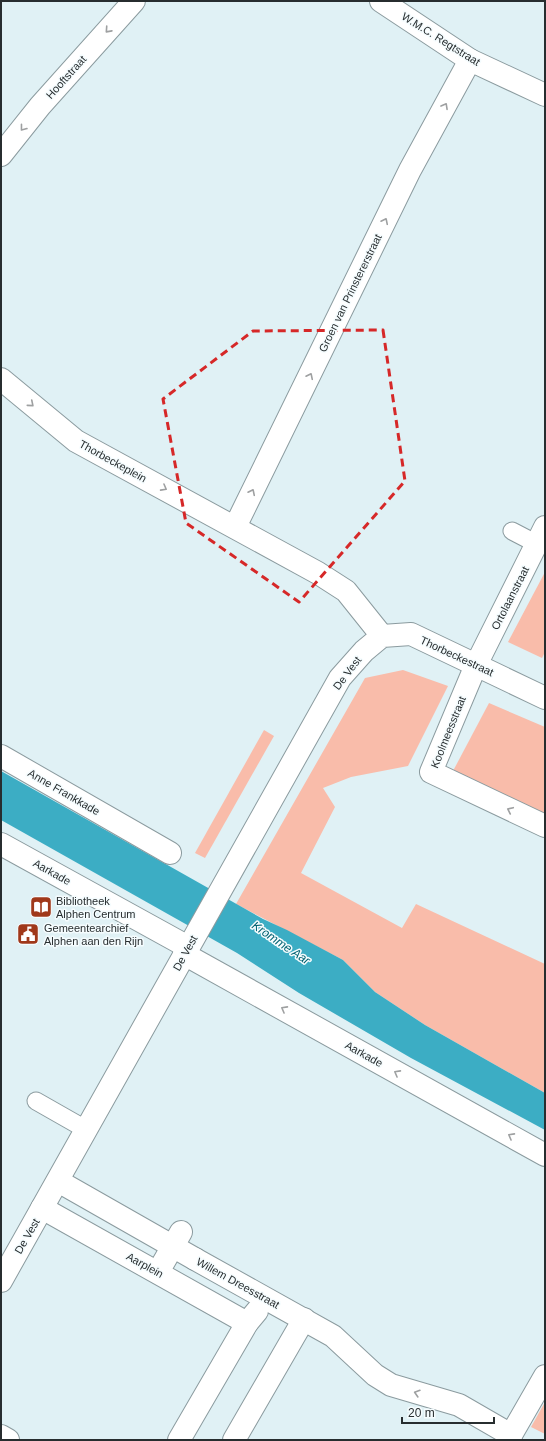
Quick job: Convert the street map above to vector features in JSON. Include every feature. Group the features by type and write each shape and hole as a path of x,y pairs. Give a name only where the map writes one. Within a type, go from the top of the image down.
{"street":[{"name":"Hooftstraat","path":"1,155 40,106 134,1"},
{"name":"W.M.C. Regtstraat","path":"381,1 470,60 543,90"},
{"name":"Groen van Prinstererstraat","path":"235,527 410,170 470,60"},
{"name":"Thorbeckeplein","path":"1,379 76,441 235,527"},
{"path":"235,527 318,573 346,591 382,636"},
{"name":"Ortolaanstraat","path":"476,665 542,536"},
{"name":"Thorbeckestraat","path":"382,636 411,634 545,698"},
{"name":"De Vest","path":"1,1281 340,678 364,651 382,636"},
{"name":"Koolmeesstraat","path":"476,665 431,772 545,826"},
{"name":"Anne Frankkade","path":"1,756 170,853"},
{"name":"Aarkade","path":"1,844 545,1154"},
{"name":"Willem Dreesstraat","path":"58,1181 177,1239 195,1259 333,1336 375,1376 391,1385 458,1405 511,1437"},
{"name":"Aarplein","path":"42,1208 247,1323"},
{"path":"158,1272 177,1239"},
{"path":"179,1440 247,1323 268,1299"},
{"path":"234,1440 304,1319"},
{"path":"511,1437 545,1376"},
{"path":"1,1436 8,1440"}],"lane":[{"path":"512,531 542,536"},
{"path":"36,1101 87,1130"}],"highlighted area":[{"path":"383,330 405,481 299,602 186,523 163,399 253,331"}],"shaded area":[{"path":"545,572 545,652 542,658 508,642"},
{"path":"403,670 448,686 408,766 351,777 323,788 335,807 301,873 402,928 416,904 545,964 545,1093 425,1025 375,992 343,960 236,904 365,678"},
{"path":"489,703 545,727 545,815 453,771"},
{"path":"264,730 274,736 205,858 195,853"},
{"path":"545,1402 545,1434 531,1427"}],"water":[{"name":"Kromme Aar","path":"1,771 263,919 343,960 375,992 425,1025 545,1093 545,1130 411,1058 299,993 237,953 1,820"}],"place":[{"name":"Bibliotheek Alphen Centrum","path":"41,907"},
{"name":"Gemeentearchief Alphen aan den Rijn","path":"28,934"}]}
